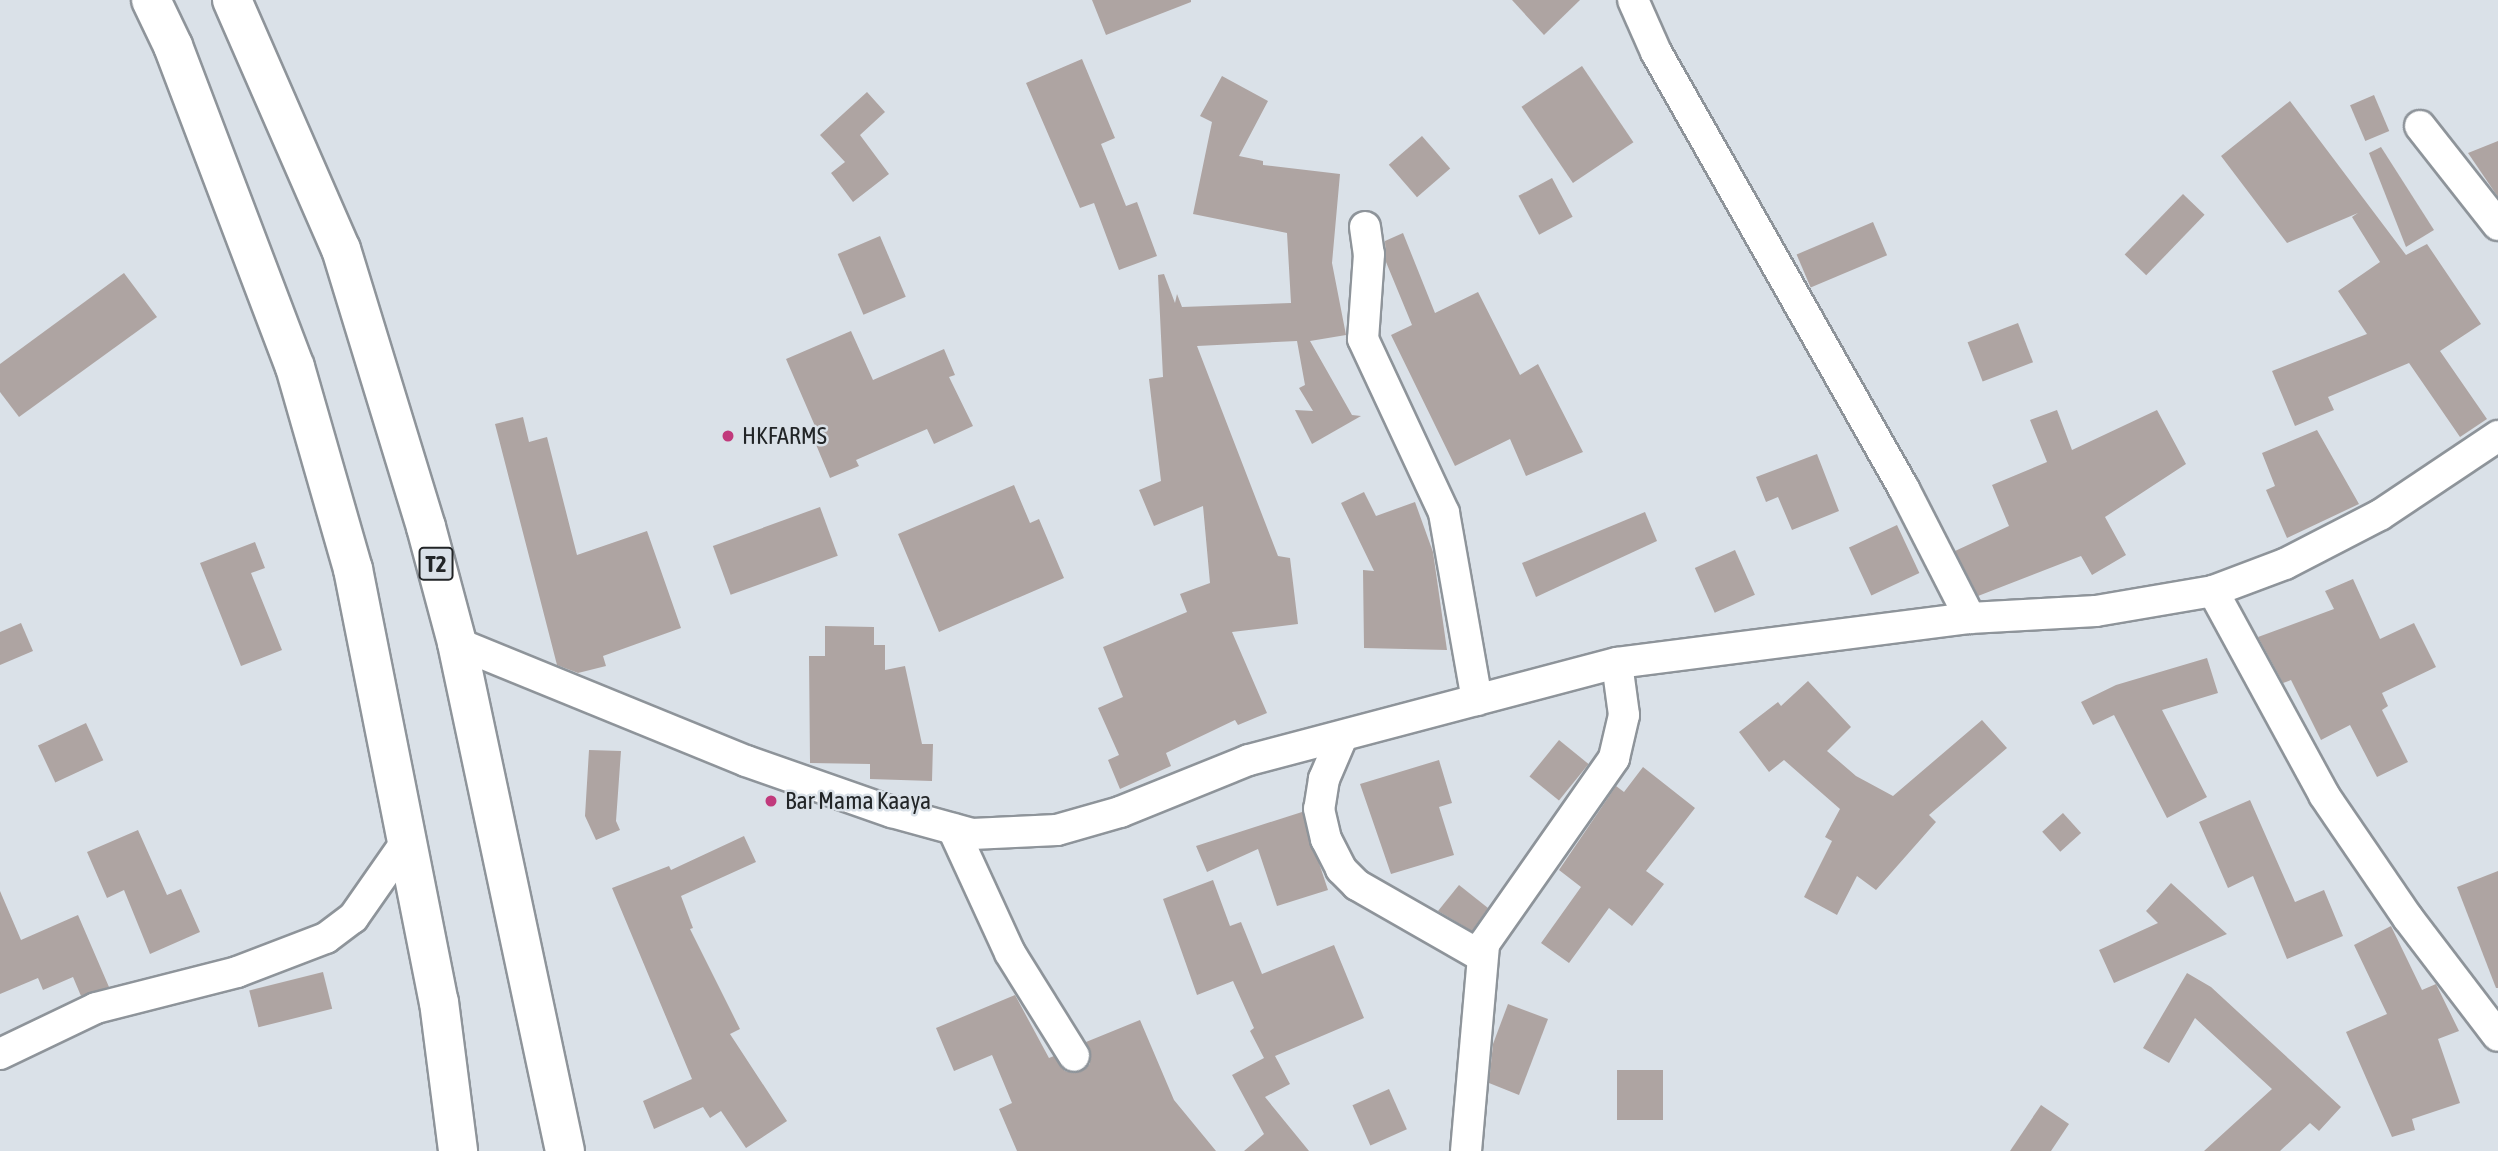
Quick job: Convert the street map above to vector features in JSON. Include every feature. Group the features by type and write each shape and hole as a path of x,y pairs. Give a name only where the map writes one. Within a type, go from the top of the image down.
{"highway":[{"path":"150,0 173,46 295,367 353,569 439,1002 458,1151"},
{"name":"T2","path":"232,0 341,249 457,643 565,1151"}],"street":[{"path":"1633,0 1656,52 1904,489 1970,618"},
{"path":"2420,126 2498,225"},
{"path":"1365,227 1369,254 1363,339 1410,432 1444,513 1477,700"},
{"path":"457,643 746,761 953,830 995,836 1057,830 1120,812 1249,760 1617,663 1970,618 2096,611 2213,591 2285,564 2380,515 2498,436"},
{"path":"2213,591 2324,794 2407,918 2498,1036"},
{"path":"1466,1151 1481,957 1491,931 1552,852 1614,758 1624,715 1617,663"},
{"path":"1342,737 1324,779 1319,809 1326,839 1341,869 1357,885 1481,957"},
{"path":"953,830 1010,953 1074,1056"},
{"path":"0,1054 96,1008 237,972 326,938 353,918 406,842"}],"building":[{"path":"1092,0 1191,0 1191,2 1106,35"},
{"path":"1512,0 1580,0 1544,35"},
{"path":"1082,59 1115,138 1101,144 1126,206 1137,202 1157,256 1119,270 1094,203 1080,208 1026,83"},
{"path":"1582,66 1633,142 1573,183 1521,107"},
{"path":"1222,76 1268,101 1239,156 1263,161 1263,165 1340,174 1332,263 1346,335 1310,341 1352,415 1361,416 1312,444 1295,410 1313,411 1299,388 1305,385 1297,341 1197,346 1278,556 1290,558 1298,624 1232,632 1267,713 1238,725 1235,720 1166,753 1171,766 1120,789 1108,760 1119,755 1098,708 1123,697 1103,647 1187,612 1180,594 1210,583 1203,506 1154,526 1139,490 1161,481 1149,379 1163,377 1158,275 1164,274 1175,303 1177,294 1182,307 1291,303 1287,233 1193,214 1212,122 1200,116"},
{"path":"867,92 885,112 860,135 889,174 853,202 831,173 845,162 820,135"},
{"path":"2374,95 2389,131 2365,141 2350,105"},
{"path":"2290,101 2406,255 2427,244 2481,324 2440,351 2487,419 2460,437 2409,363 2328,397 2334,410 2295,426 2272,371 2367,334 2338,291 2380,262 2352,217 2358,213 2287,243 2221,156"},
{"path":"1422,136 1450,168 1417,197 1389,165"},
{"path":"2498,141 2498,197 2468,153"},
{"path":"2381,147 2434,230 2406,247 2369,153"},
{"path":"1552,178 1573,217 1539,235 1518,196"},
{"path":"2183,194 2205,215 2146,275 2125,254"},
{"path":"1873,222 1887,255 1811,288 1797,254"},
{"path":"1403,233 1435,313 1478,292 1520,375 1538,364 1583,452 1526,476 1510,439 1455,466 1391,335 1412,325 1386,262 1385,241"},
{"path":"880,236 906,297 863,315 838,254"},
{"path":"124,273 157,317 19,417 0,392 0,364"},
{"path":"2018,323 2033,362 1983,382 1968,342"},
{"path":"851,331 873,380 944,349 955,375 949,377 973,426 934,444 927,429 856,460 859,466 830,478 812,435 818,433 786,359"},
{"path":"2057,410 2072,450 2157,410 2186,464 2105,517 2126,555 2092,575 2081,556 1978,596 1955,551 2009,526 1992,485 2047,462 2030,420"},
{"path":"523,417 529,442 547,437 577,555 647,531 681,628 603,656 606,666 578,673 557,665 495,424"},
{"path":"2317,430 2359,504 2287,538 2266,490 2275,486 2262,453"},
{"path":"1817,454 1839,511 1792,530 1778,497 1766,502 1756,477"},
{"path":"1014,485 1030,523 1039,519 1064,578 939,632 898,534"},
{"path":"1364,492 1376,516 1415,502 1433,552 1447,650 1364,648 1363,570 1374,571 1341,503"},
{"path":"820,507 838,556 731,595 713,546"},
{"path":"1645,512 1657,541 1536,597 1522,563"},
{"path":"1897,525 1919,573 1871,595 1849,547"},
{"path":"255,542 265,568 251,573 282,650 241,666 200,563"},
{"path":"1735,550 1755,595 1715,613 1695,568"},
{"path":"2353,579 2380,639 2414,623 2436,667 2382,693 2388,706 2382,710 2408,762 2377,777 2350,725 2321,740 2291,680 2283,683 2258,637 2334,609 2325,591"},
{"path":"21,623 33,651 0,665 0,632"},
{"path":"825,626 874,627 874,645 885,645 885,670 905,666 922,744 933,744 932,781 870,779 870,764 810,763 809,656 825,656"},
{"path":"2207,658 2218,693 2162,710 2207,797 2167,818 2114,715 2093,725 2081,702 2116,685"},
{"path":"1808,681 1851,727 1827,751 1856,776 1893,796 1982,720 2007,748 1929,815 1936,822 1876,890 1857,876 1837,915 1804,897 1832,841 1825,837 1840,809 1784,760 1769,772 1739,732 1778,702 1781,706"},
{"path":"86,723 103,760 55,783 38,745"},
{"path":"1559,740 1589,764 1559,800 1529,777"},
{"path":"589,750 621,751 616,821 620,830 596,840 585,816"},
{"path":"1439,760 1452,803 1439,807 1454,855 1391,874 1360,784"},
{"path":"1643,767 1695,808 1646,871 1664,884 1632,926 1609,908 1569,963 1541,943 1581,887 1559,870 1616,786 1624,792"},
{"path":"2250,800 2295,902 2324,890 2343,936 2287,959 2253,876 2228,888 2199,822"},
{"path":"1302,812 1328,890 1277,906 1258,849 1207,872 1196,846"},
{"path":"2063,813 2081,833 2060,852 2042,832"},
{"path":"138,830 167,895 181,889 200,932 150,954 124,890 107,898 87,852"},
{"path":"744,836 756,862 681,896 693,928 690,929 740,1029 730,1034 787,1121 746,1148 721,1111 710,1118 703,1107 654,1129 643,1101 692,1079 612,888 669,866 671,870"},
{"path":"2498,871 2498,988 2496,988 2457,887"},
{"path":"1213,880 1230,926 1241,922 1262,974 1334,945 1364,1018 1275,1056 1290,1084 1265,1097 1309,1151 1244,1151 1264,1134 1232,1075 1264,1058 1250,1031 1254,1028 1233,981 1197,995 1163,899"},
{"path":"2171,883 2227,934 2114,983 2099,950 2158,923 2146,911"},
{"path":"1459,885 1488,908 1472,931 1438,911"},
{"path":"0,891 21,940 78,915 109,987 81,996 73,977 43,990 38,978 0,994"},
{"path":"2391,926 2422,990 2436,984 2459,1031 2438,1039 2460,1103 2412,1119 2415,1130 2392,1137 2346,1032 2387,1014 2354,945"},
{"path":"323,972 332,1009 258,1027 249,990"},
{"path":"2187,973 2211,987 2341,1107 2319,1131 2310,1123 2280,1151 2204,1151 2272,1089 2195,1018 2169,1063 2143,1048"},
{"path":"1015,995 1049,1058 1054,1056 1065,1071 1074,1073 1090,1064 1086,1042 1140,1020 1174,1100 1216,1151 1017,1151 999,1109 1012,1103 992,1055 954,1071 936,1028"},
{"path":"1508,1004 1548,1019 1519,1095 1489,1083 1493,1044"},
{"path":"1617,1070 1663,1070 1663,1120 1617,1120"},
{"path":"1389,1089 1407,1129 1370,1145 1352,1105"},
{"path":"2041,1105 2069,1124 2051,1151 2010,1151"}],"place":[{"name":"HKFARMS","path":"728,436"},
{"name":"Bar Mama Kaaya","path":"771,801"}]}
